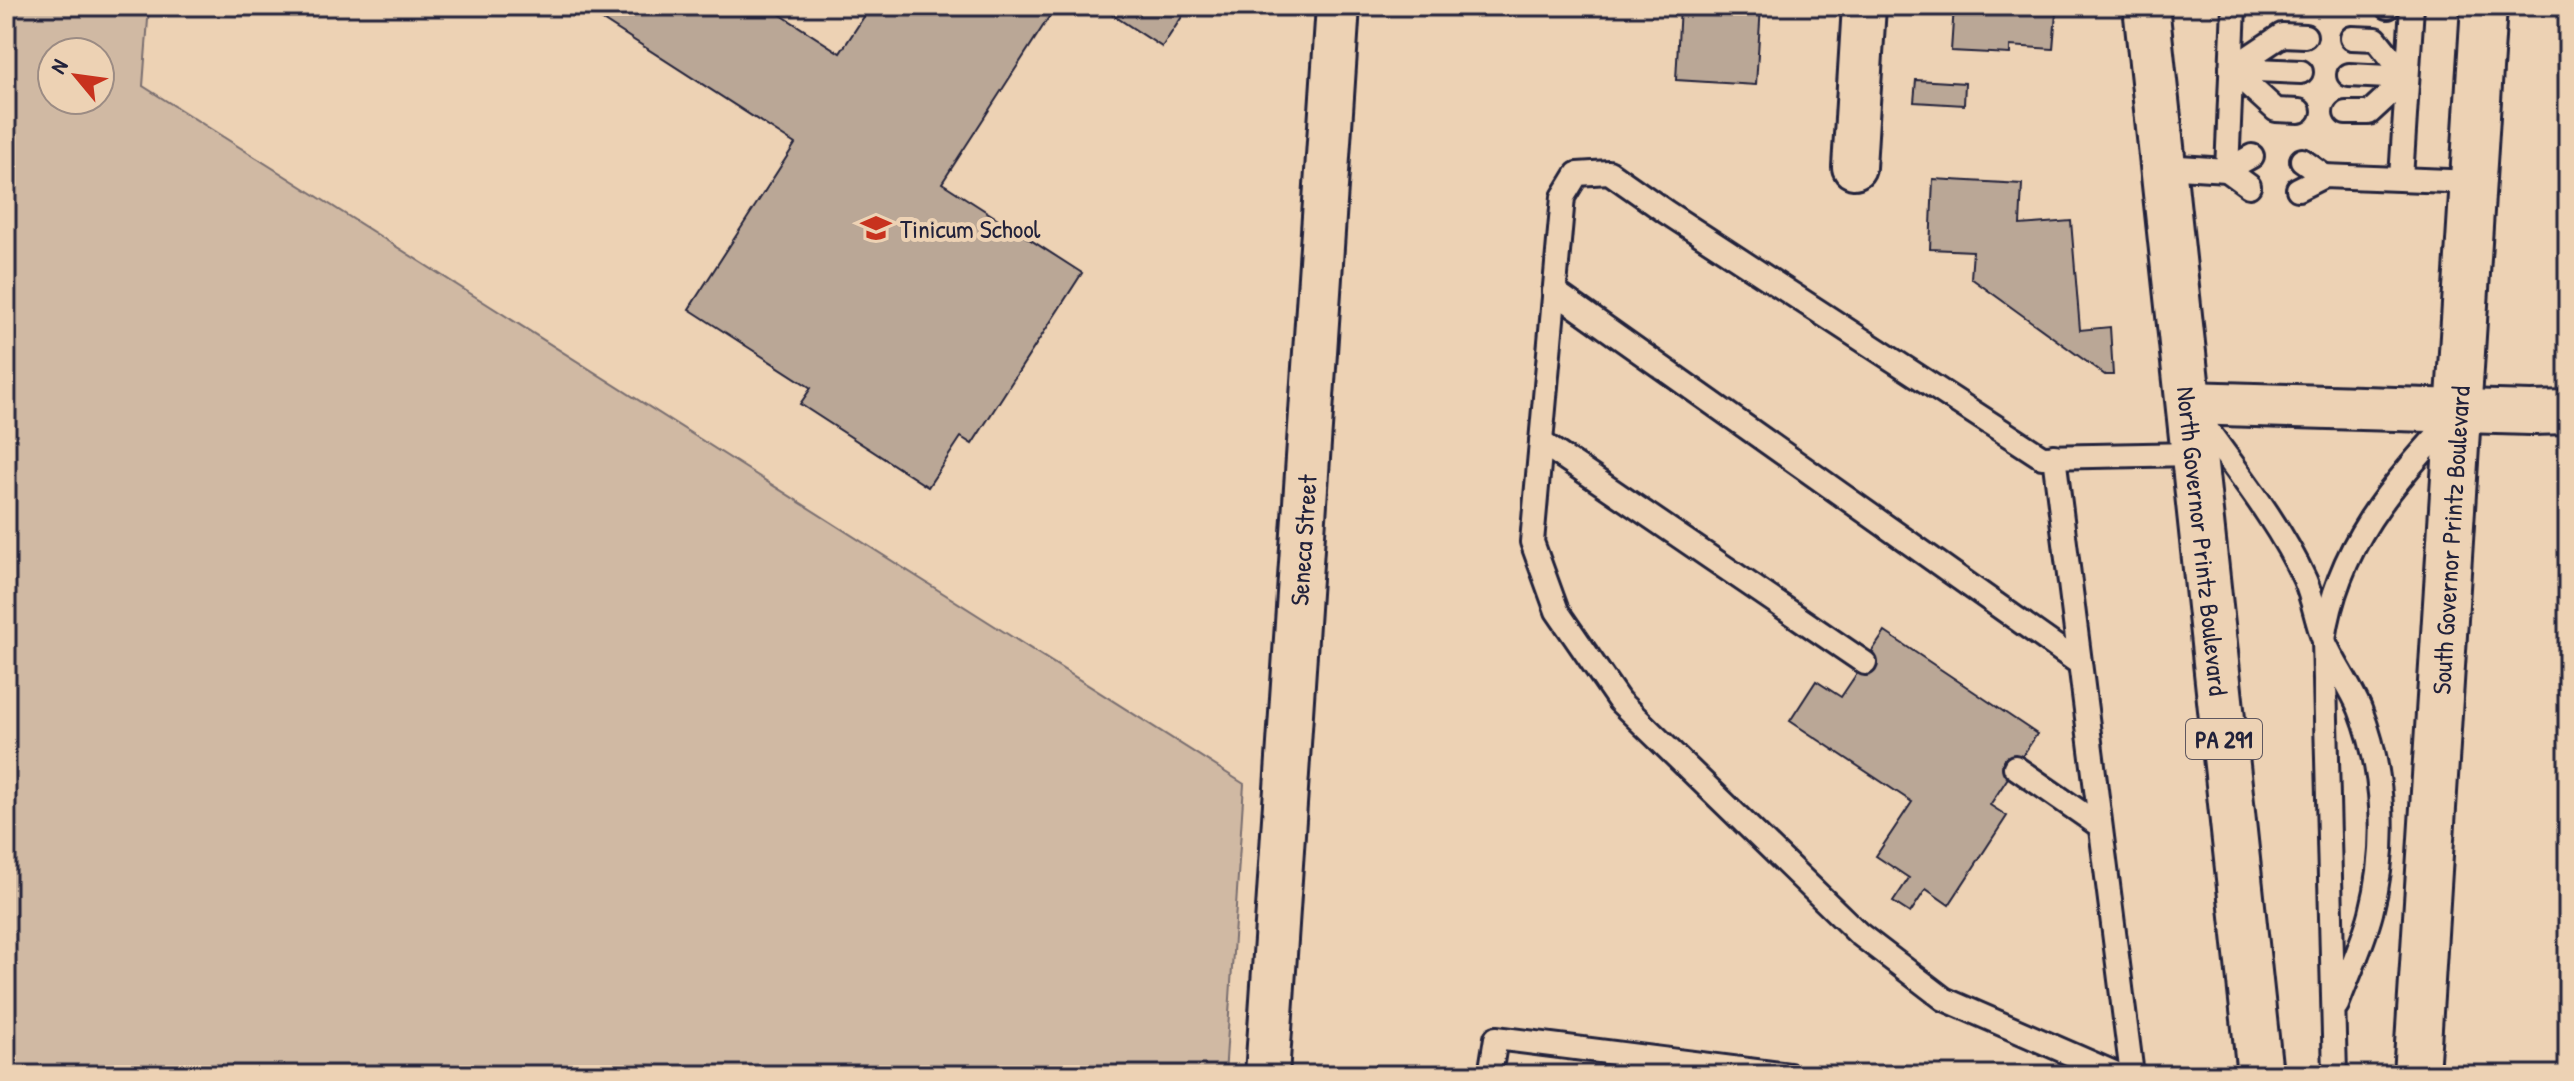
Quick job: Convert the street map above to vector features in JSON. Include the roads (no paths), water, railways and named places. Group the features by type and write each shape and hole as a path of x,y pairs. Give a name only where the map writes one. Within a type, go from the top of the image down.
{"main road":[{"name":"North Governor Printz Boulevard","path":"2146,6 2260,1075"},
{"name":"South Governor Printz Boulevard","path":"2416,1075 2484,6"}],"street":[{"name":"Seneca Street","path":"1267,1075 1338,6"},
{"path":"1854,167 1864,6"},
{"path":"2188,403 2568,412"}],"lane":[{"path":"2227,170 2234,6"},
{"path":"2401,178 2412,6"},
{"path":"2231,69 2282,35 2305,36"},
{"path":"2352,38 2376,39 2407,78"},
{"path":"2231,69 2301,72"},
{"path":"2231,69 2276,110 2299,111"},
{"path":"2349,75 2407,78"},
{"path":"2346,113 2369,113 2407,78"},
{"path":"2227,170 2252,156"},
{"path":"2302,160 2324,176"},
{"path":"2163,166 2227,170 2249,186"},
{"path":"2119,1075 1944,999 1858,933 1619,701 1557,611 1532,542 1563,197 1577,174 1609,172 2042,457 2194,454"},
{"path":"2298,189 2324,176 2473,182"},
{"path":"1554,291 2079,663"},
{"path":"2188,403 2294,558 2306,583 2324,640 2368,733 2382,815 2380,864 2371,915 2333,1013"},
{"path":"2335,1075 2324,640 2334,591 2367,523 2400,477 2459,411"},
{"path":"1541,442 1865,663"},
{"path":"2054,456 2132,1075"},
{"path":"2015,767 2100,826"},
{"path":"1490,1075 1496,1038 1789,1075"}],"place":[{"name":"Tinicum School","path":"876,228"}]}
